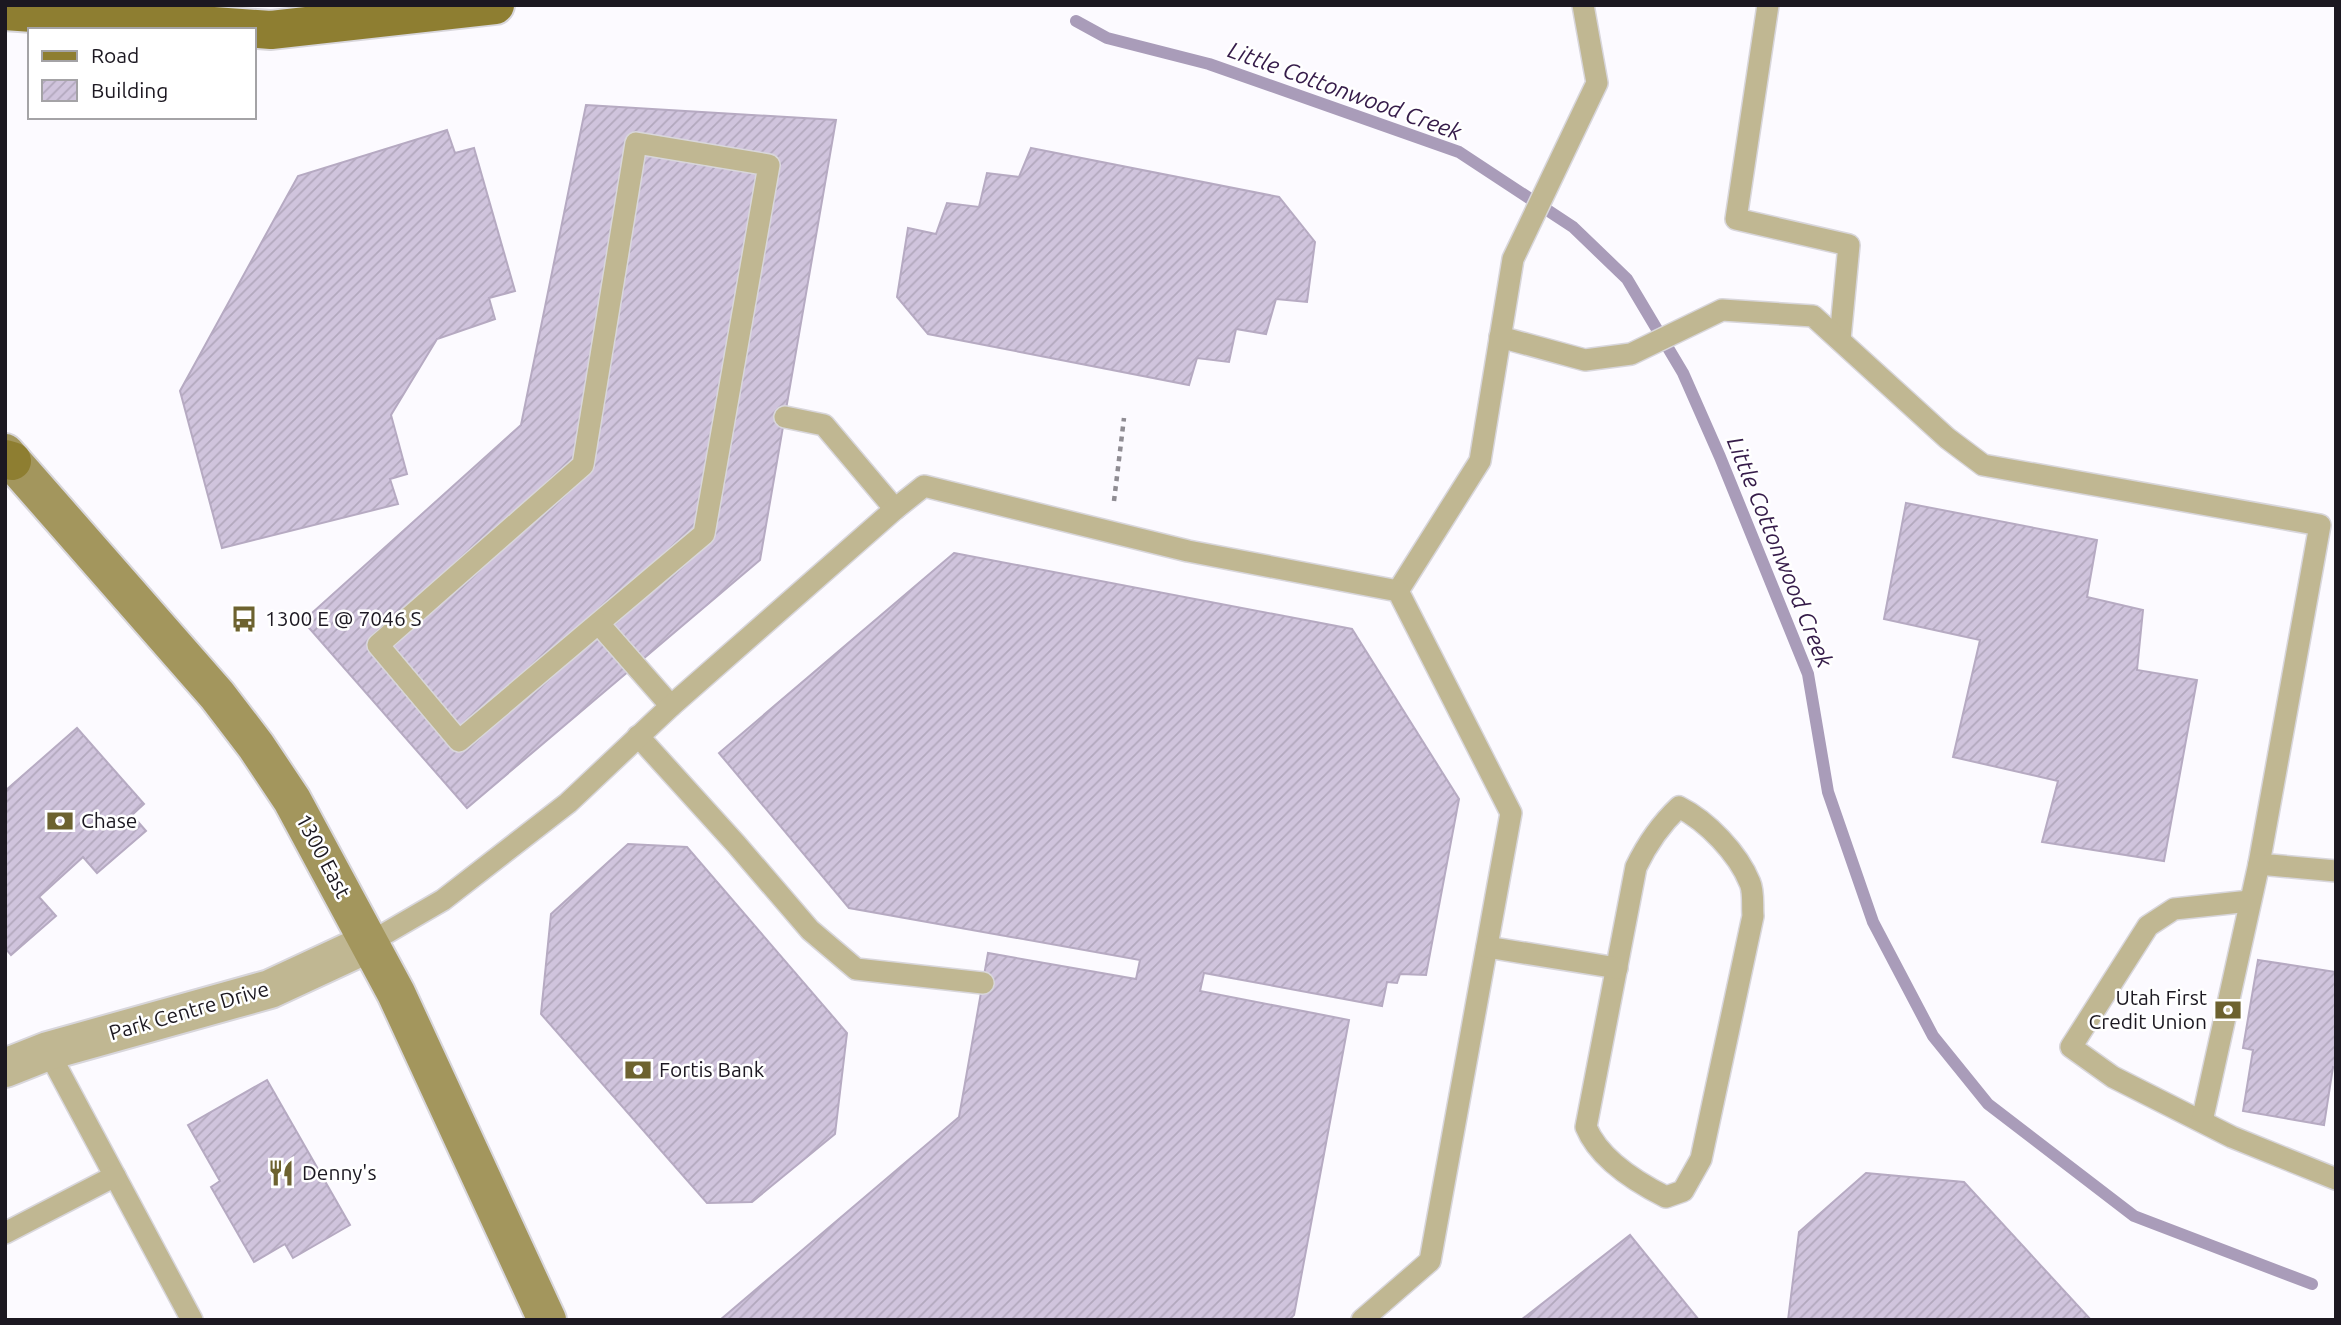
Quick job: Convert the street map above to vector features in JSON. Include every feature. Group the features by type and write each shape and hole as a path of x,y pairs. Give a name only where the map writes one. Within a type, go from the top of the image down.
{"main road":[{"path":"256,29 271,30 495,5"},
{"path":"5,11 243,28"},
{"name":"1300 East","path":"7,458 176,646 256,746 292,800 396,993 547,1320"}],"street":[{"name":"Park Centre Drive","path":"5,1068 48,1051 270,989 369,943"}],"lane":[{"path":"1398,591 1480,461 1513,259 1597,83 1583,5"},
{"path":"1768,5 1736,219 1849,245 1840,339"},
{"path":"636,143 768,166 704,534 599,624 459,741 378,645 583,465 636,143"},
{"path":"1500,337 1585,360 1632,354 1722,310 1813,316 1947,438 1983,465 2328,526 2259,864 2202,1121"},
{"path":"785,417 824,425 895,509"},
{"path":"369,943 443,900 568,803 671,706 924,486 1188,551 1398,591"},
{"path":"1362,1320 1430,1261 1511,813 1398,591"},
{"path":"599,624 671,706"},
{"path":"638,736 810,930 856,968 983,983"},
{"path":"1679,807 1697,817 1733,855 1751,884 1753,916 1701,1159 1683,1191 1666,1197 1640,1184 1592,1143 1586,1128 1617,968 1636,867 1664,821 1679,807"},
{"path":"2259,864 2336,871"},
{"path":"2250,901 2174,909 2148,926 2071,1047 2113,1077 2232,1137 2336,1179"},
{"path":"1487,947 1617,968"},
{"path":"48,1051 192,1320"},
{"path":"5,1233 115,1176"}],"path":[{"path":"1111,532 1124,418"}],"building":[{"path":"586,105 836,120 760,560 467,808 303,621 521,425"},
{"path":"447,130 455,153 474,148 515,291 489,298 495,319 437,339 391,415 407,474 390,479 398,504 222,548 180,391 298,176"},
{"path":"1031,148 1279,197 1315,242 1307,302 1276,299 1266,334 1236,329 1229,362 1197,358 1189,385 928,334 897,297 908,228 936,234 947,203 979,207 987,173 1019,177"},
{"path":"1906,503 2097,540 2087,597 2143,610 2137,670 2197,680 2164,861 2042,842 2058,781 1953,757 1980,640 1884,619"},
{"path":"954,553 1352,629 1459,799 1426,975 1400,974 1397,983 1387,982 1382,1006 1204,973 1200,991 1349,1020 1294,1315 1289,1320 720,1320 959,1117 988,953 1136,979 1140,960 849,908 719,753"},
{"path":"77,728 144,804 132,815 146,831 97,873 83,857 39,897 56,916 11,955 5,948 5,791"},
{"path":"628,844 687,847 847,1033 835,1134 752,1202 707,1203 541,1014 551,914"},
{"path":"2258,960 2336,972 2336,1068 2333,1067 2324,1125 2243,1111 2253,1050 2243,1048"},
{"path":"267,1080 350,1225 293,1258 285,1244 254,1262 211,1187 220,1181 188,1125"},
{"path":"1866,1173 1964,1182 2091,1320 1788,1320 1799,1232"},
{"path":"1630,1235 1699,1320 1521,1320"}],"waterway":[{"name":"Little Cottonwood Creek","path":"1076,21 1107,38 1209,64 1459,152 1573,227 1627,279 1683,373 1808,674 1828,792 1873,922 1933,1036 1988,1104 2134,1216 2312,1284"}],"place":[{"name":"1300 E @ 7046 S","path":"244,619"},
{"name":"Chase","path":"60,821"},
{"name":"Utah First Credit Union","path":"2228,1010"},
{"name":"Fortis Bank","path":"638,1070"},
{"name":"Denny's","path":"281,1173"}]}
